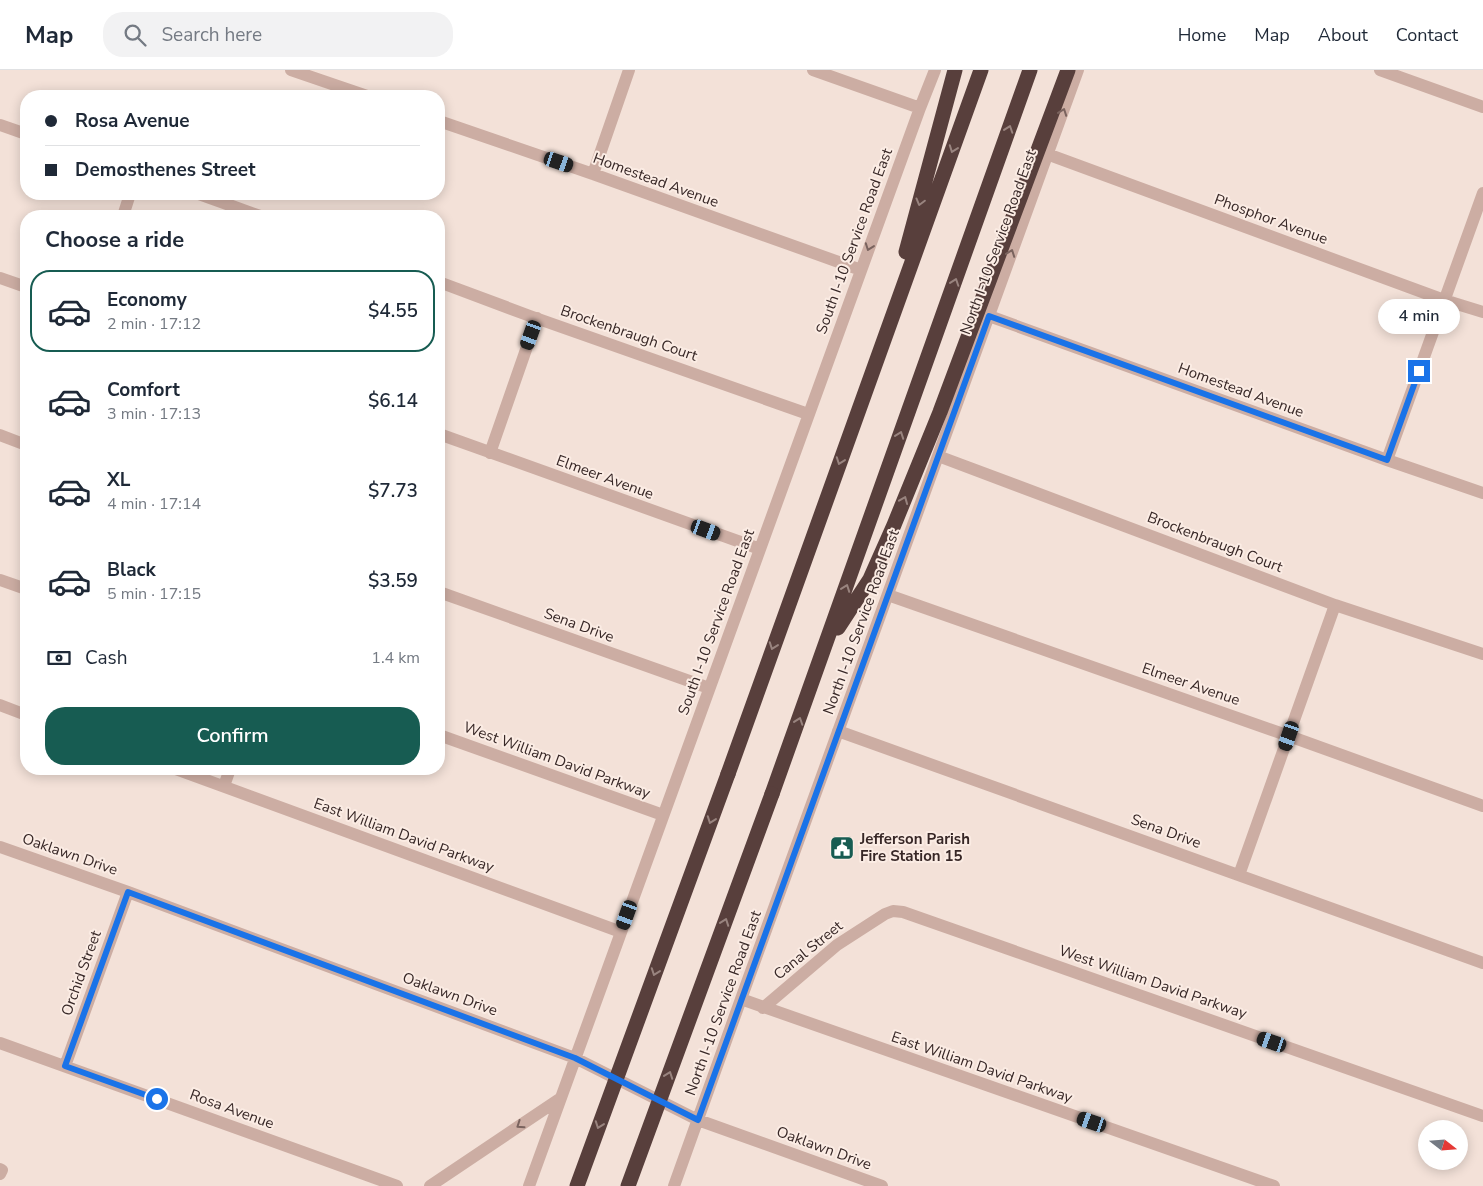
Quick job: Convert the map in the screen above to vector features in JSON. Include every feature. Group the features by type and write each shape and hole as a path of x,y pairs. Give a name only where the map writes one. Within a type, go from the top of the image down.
{"highway":[{"path":"875,366 955,70"},
{"path":"577,1186 728,774 981,70"},
{"path":"628,1186 824,650 1030,70"},
{"path":"824,650 870,579 894,525 943,403 1068,70"}],"street":[{"path":"291,70 349,90"},
{"path":"593,174 630,70"},
{"path":"813,70 920,108"},
{"name":"South I-10 Service Road East","path":"529,1186 808,414 920,108 936,70"},
{"name":"North I-10 Service Road East","path":"674,1186 740,999 1078,70"},
{"path":"1380,70 1483,107"},
{"name":"Homestead Avenue","path":"445,123 861,270"},
{"path":"0,125 20,132"},
{"name":"Phosphor Avenue","path":"1047,154 1444,300 1483,312"},
{"path":"1387,460 1483,192"},
{"path":"216,200 243,210"},
{"path":"0,278 20,285"},
{"name":"Brockenbraugh Court","path":"445,284 808,414"},
{"name":"Homestead Avenue","path":"989,316 1483,493"},
{"path":"490,453 537,318"},
{"path":"0,435 20,443"},
{"name":"Elmeer Avenue","path":"445,436 760,549"},
{"name":"Brockenbraugh Court","path":"938,456 1335,605 1483,654"},
{"path":"0,580 20,587"},
{"name":"Sena Drive","path":"445,594 709,688"},
{"name":"Elmeer Avenue","path":"888,595 1483,806"},
{"path":"1239,874 1335,605"},
{"path":"0,705 20,713"},
{"name":"Sena Drive","path":"838,731 1483,963"},
{"name":"West William David Parkway","path":"445,737 663,815"},
{"name":"East William David Parkway","path":"193,775 621,932"},
{"path":"224,786 228,775"},
{"name":"Oaklawn Drive","path":"0,847 128,892 575,1058 698,1120 882,1186"},
{"name":"Orchid Street","path":"65,1066 128,892"},
{"name":"West William David Parkway","path":"896,911 922,918 1483,1116"},
{"name":"Canal Street","path":"763,1008 837,945 885,914 896,911"},
{"path":"740,999 763,1008"},
{"name":"East William David Parkway","path":"763,1008 1274,1186"},
{"name":"Rosa Avenue","path":"0,1043 397,1186"},
{"path":"430,1186 561,1098"}],"place":[{"name":"Jefferson Parish Fire Station 15","path":"842,848"}],"route":[{"path":"157,1099 65,1066 128,892 575,1058 698,1120 740,999 989,316 1387,460 1419,371"}]}
